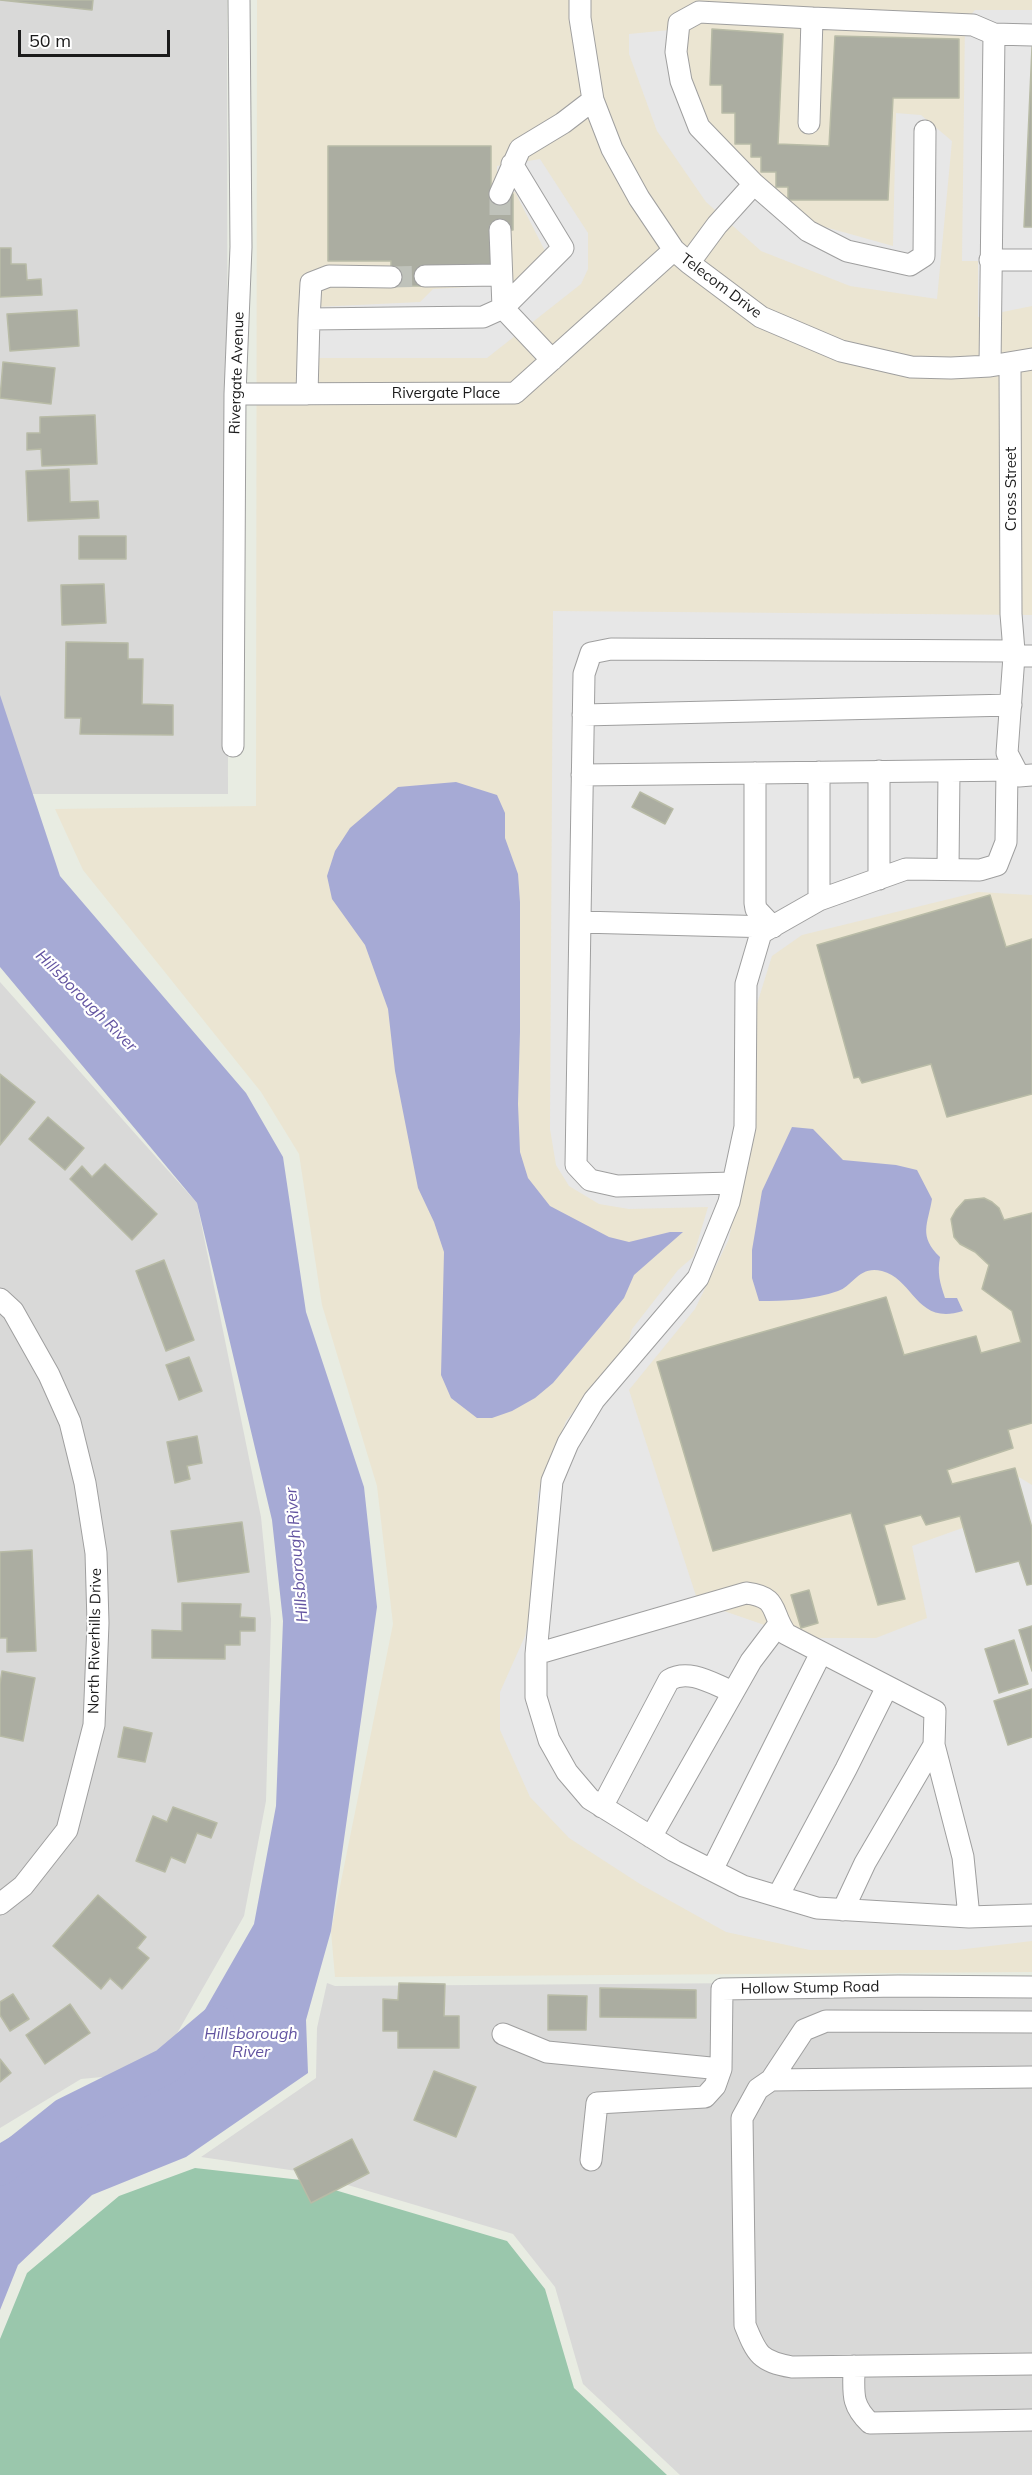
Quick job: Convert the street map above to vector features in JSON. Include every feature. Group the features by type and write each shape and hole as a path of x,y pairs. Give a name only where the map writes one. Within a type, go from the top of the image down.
{"street":[{"name":"Rivergate Avenue","path":"233,746 235,394 242,247 238,0"},
{"name":"Telecom Drive","path":"580,0 580,18 593,100 612,148 639,198 682,256 761,317 841,351 911,367 951,368 1032,359"},
{"path":"925,131 924,256 910,265 847,251 808,231 754,184 699,127 681,81 676,52 679,23 699,12 973,25 994,34 1032,35"},
{"path":"809,123 812,18"},
{"name":"Cross Street","path":"948,869 980,870 997,865 1006,842 1018,772 1007,753 1011,705 1020,655 1011,614 1000,364 990,260 994,34"},
{"path":"500,194 520,148 563,123 593,100"},
{"path":"309,319 483,317 503,308 562,248 512,164"},
{"name":"Rivergate Place","path":"235,394 515,393 552,360 682,256 717,225 754,184"},
{"path":"500,230 503,308 552,360"},
{"path":"990,260 1032,260"},
{"path":"424,276 501,275"},
{"path":"307,394 311,283 329,276 391,277"},
{"path":"733,1182 616,1186 590,1180 576,1165 584,674 591,653 611,649 1020,655"},
{"path":"583,715 1011,705"},
{"path":"582,775 879,771 1018,772"},
{"path":"879,771 879,879"},
{"path":"949,771 948,869 906,869 819,900 761,933 746,984 744,1126 729,1202 698,1278 594,1400 568,1443 552,1481 536,1654 536,1697 549,1740 567,1772 590,1799 651,1837 743,1886 817,1908 969,1917 1032,1915"},
{"path":"819,772 819,900"},
{"path":"755,773 755,903 756,909 773,927"},
{"path":"580,922 773,927"},
{"name":"North Riverhills Drive","path":"0,1299 13,1311 49,1375 70,1422 85,1483 96,1553 98,1623 94,1725 67,1830 22,1886 0,1904"},
{"path":"536,1654 746,1593 759,1595 769,1600 786,1634 934,1711 934,1745 963,1857 969,1917"},
{"path":"651,1837 751,1661 779,1624"},
{"path":"712,1870 821,1653"},
{"path":"602,1807 669,1680 679,1674 689,1675 733,1692"},
{"path":"778,1896 846,1769 886,1686"},
{"path":"843,1910 865,1863 934,1745"},
{"name":"Hollow Stump Road","path":"591,2160 597,2103 705,2097 715,2086 721,2069 722,1989 898,1986 1032,1987"},
{"path":"1032,2022 826,2021 804,2030 771,2080 758,2089 742,2118 745,2325 753,2346 769,2363 792,2367 1032,2364"},
{"path":"503,2034 547,2052 721,2069"},
{"path":"771,2080 1032,2077"},
{"path":"854,2366 854,2401 860,2413 870,2422 1032,2420"}],"shaded area":[{"path":"0,0 227,0 228,794 0,794"},
{"path":"257,0 1032,0 1032,1972 335,1977 331,1931 393,1624 377,1486 322,1305 299,1154 261,1092 83,870 55,809 256,806"},
{"path":"975,10 1032,10 1032,306 978,317 978,261 962,261 965,21"},
{"path":"680,29 680,64 706,133 782,215 893,246 896,113 921,115 952,141 937,299 850,286 761,251 706,202 657,131 629,54 629,34"},
{"path":"540,159 588,233 588,269 581,284 487,358 316,358 316,307 420,302 433,289 487,286 517,281 545,251 515,192 497,192 497,166"},
{"path":"553,611 1032,615 1032,895 978,892 802,935 772,956 757,1004 752,1114 729,1239 695,1309 629,1390 698,1602 802,1638 876,1638 927,1618 912,1546 968,1526 975,1495 1019,1477 1032,1485 1032,1941 957,1950 810,1950 726,1932 640,1884 569,1838 530,1797 500,1730 500,1692 525,1636 533,1600 538,1493 566,1421 609,1367 627,1349 632,1329 678,1270 693,1257 708,1207 629,1209 599,1204 569,1186 556,1165 550,1129"},
{"path":"0,982 197,1203 261,1517 271,1619 266,1801 244,1916 155,2072 81,2079 0,2128"},
{"path":"1032,1981 1032,2475 680,2475 583,2384 555,2287 513,2234 304,2172 201,2157 316,2078 317,2028 327,1983 335,1986"}],"green space":[{"path":"195,2168 301,2180 507,2241 545,2289 574,2388 667,2475 0,2475 0,2339 27,2273 119,2196"}],"water":[{"name":"Hillsborough River","path":"0,695 60,876 246,1093 283,1157 306,1312 364,1487 377,1607 331,1931 306,2020 308,2073 186,2157 92,2195 18,2265 0,2310 0,2143 83,2094 163,2083 254,1924 276,1806 283,1621 272,1520 197,1203 0,967"},
{"path":"456,782 497,795 505,813 505,838 518,874 520,1032 518,1104 520,1152 528,1178 550,1206 609,1237 629,1242 670,1232 683,1232 634,1275 624,1298 553,1383 535,1398 512,1411 492,1418 477,1418 451,1398 441,1375 444,1252 434,1222 418,1188 395,1071 388,1009 365,945 332,899 327,876 335,851 350,828 398,787"},
{"path":"792,1127 813,1129 843,1160 896,1165 917,1170 932,1199 926,1230 929,1243 940,1257 939,1273 943,1293 945,1298 957,1298 963,1311 947,1314 935,1312 925,1307 893,1276 874,1270 862,1273 843,1288 828,1294 799,1299 759,1301 752,1278 752,1250 762,1191"}],"building":[{"path":"0,0 93,0 92,10"},
{"path":"712,29 783,34 778,144 829,146 835,36 959,39 959,98 893,98 888,200 788,200 788,187 776,187 776,172 761,172 761,157 751,157 751,144 735,144 735,113 722,113 722,85 710,85"},
{"path":"1032,47 1032,227 1024,227"},
{"path":"328,146 491,146 491,194 513,194 513,230 491,230 491,266 425,286 391,286 391,261 328,261"},
{"path":"0,248 11,248 11,264 26,264 27,280 41,279 42,295 0,297"},
{"path":"77,310 79,346 10,351 7,314"},
{"path":"3,362 55,368 51,404 0,398"},
{"path":"95,415 97,464 42,466 41,449 27,450 27,433 40,433 40,417"},
{"path":"69,469 70,502 98,501 99,518 28,521 26,471"},
{"path":"79,536 126,536 126,559 79,559"},
{"path":"104,584 106,623 62,625 61,585"},
{"path":"66,642 128,643 128,659 143,659 142,704 173,705 173,735 80,734 81,718 65,718"},
{"path":"640,792 673,809 665,824 632,807"},
{"path":"990,895 1006,947 1032,939 1032,1094 947,1117 931,1064 862,1083 859,1077 854,1078 817,945"},
{"path":"0,1074 35,1102 0,1145"},
{"path":"48,1117 84,1148 65,1170 29,1139"},
{"path":"105,1164 157,1214 132,1240 70,1179 82,1166 92,1177"},
{"path":"984,1198 999,1208 1004,1220 1032,1213 1032,1423 1008,1430 1013,1448 947,1470 952,1484 1015,1468 1032,1528 1032,1584 1027,1585 1019,1561 976,1572 960,1516 926,1525 921,1515 884,1525 905,1599 878,1605 851,1513 713,1551 657,1362 886,1297 904,1355 976,1336 981,1353 1021,1342 1012,1311 982,1289 989,1265 954,1237 951,1219 956,1210 965,1200"},
{"path":"164,1260 194,1340 166,1351 136,1271"},
{"path":"189,1357 202,1391 179,1400 166,1365"},
{"path":"197,1436 202,1463 187,1466 190,1479 175,1483 167,1442"},
{"path":"242,1522 249,1572 178,1582 171,1531"},
{"path":"32,1550 36,1651 7,1652 7,1638 0,1638 0,1552"},
{"path":"809,1590 818,1623 801,1628 791,1595"},
{"path":"182,1603 241,1604 240,1617 255,1618 255,1631 240,1631 240,1645 225,1645 225,1659 152,1658 152,1630 182,1631"},
{"path":"1032,1626 1032,1671 1019,1630"},
{"path":"1014,1640 1028,1684 999,1693 985,1649"},
{"path":"2,1671 35,1678 23,1741 0,1736"},
{"path":"1032,1689 1032,1737 1008,1745 994,1701"},
{"path":"124,1727 152,1733 145,1762 118,1757"},
{"path":"173,1807 217,1823 211,1838 197,1833 185,1863 171,1857 165,1872 136,1861 153,1816 167,1822"},
{"path":"98,1895 146,1937 137,1948 149,1958 122,1989 110,1978 101,1989 53,1946"},
{"path":"399,1983 445,1984 444,2016 459,2016 459,2048 398,2048 398,2031 383,2031 383,1999 398,2000"},
{"path":"600,1988 696,1990 696,2018 600,2017"},
{"path":"13,1994 29,2019 10,2031 0,2015 0,2002"},
{"path":"548,1995 587,1996 586,2030 548,2030"},
{"path":"70,2004 90,2033 45,2064 26,2035"},
{"path":"0,2059 11,2073 0,2082"},
{"path":"434,2071 476,2087 456,2137 414,2120"},
{"path":"352,2139 369,2173 311,2203 294,2169"}],"waterway":[{"name":"Hillsborough River","path":"0,2168 65,2116 166,2066 217,2023"}],"tunnel":[{"path":"500,194 500,230"},
{"path":"391,277 425,276"}]}
